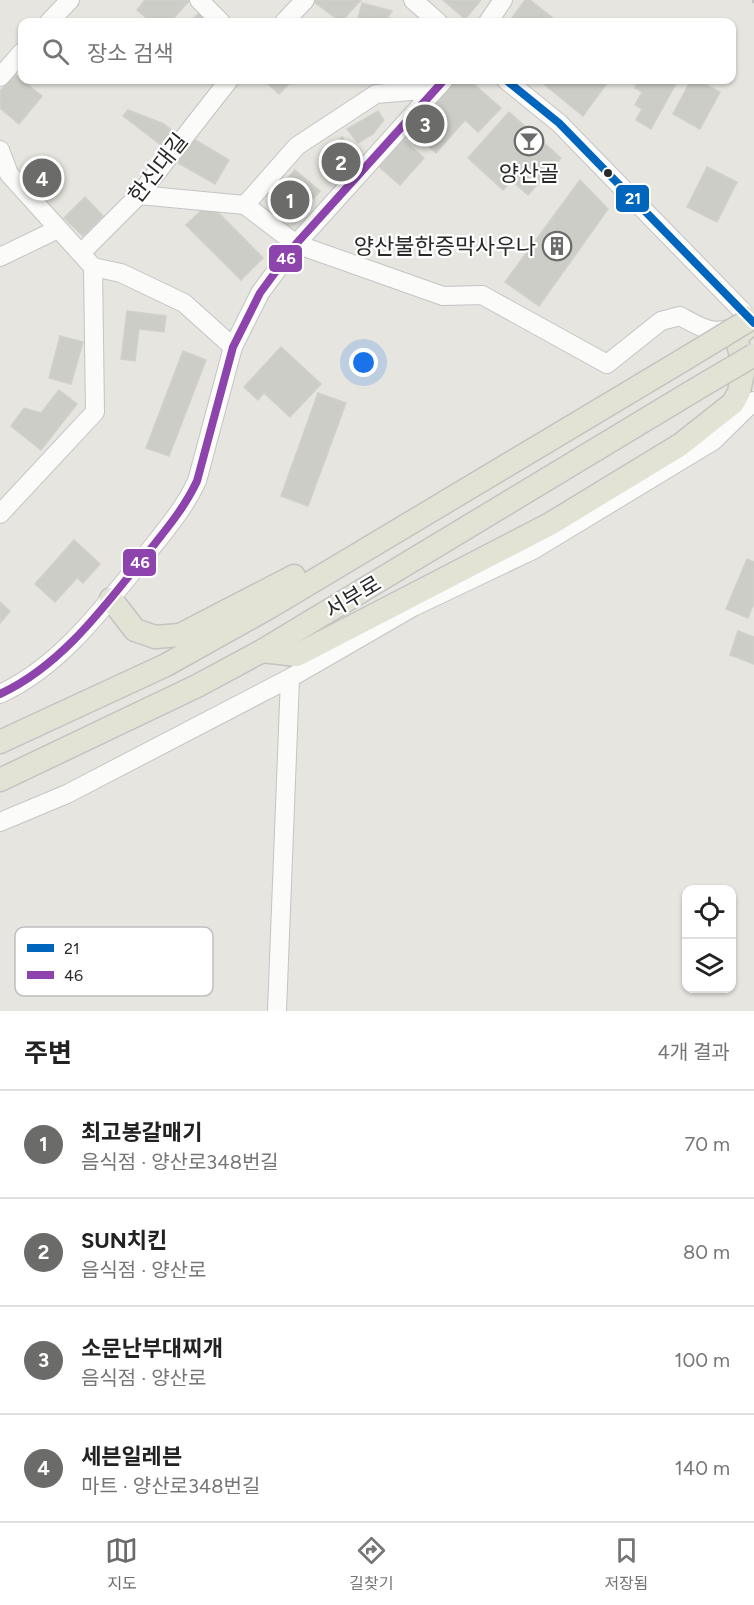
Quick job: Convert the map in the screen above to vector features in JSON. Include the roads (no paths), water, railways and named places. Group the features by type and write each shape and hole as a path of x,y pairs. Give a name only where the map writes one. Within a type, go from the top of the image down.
{"main road":[{"name":"서부로","path":"0,742 166,665 268,608 752,320"},
{"path":"262,651 297,656 550,524 680,444 734,403 744,368 736,338 752,320"},
{"name":"서부로","path":"0,780 197,686 262,651 754,355"},
{"path":"111,599 135,630 155,637 180,635 447,501"},
{"path":"0,786 26,768"}],"street":[{"path":"53,18 70,0"},
{"path":"199,0 217,18"},
{"path":"288,18 305,0"},
{"path":"413,0 433,18"},
{"path":"491,18 503,0"},
{"path":"0,76 18,56"},
{"name":"한신대길","path":"82,252 139,195 225,84"},
{"path":"245,205 297,146 376,94 439,84"},
{"path":"0,694 15,687 67,647 111,599 188,502 197,481 233,348 260,293 296,244 439,84"},
{"path":"139,195 245,205 296,244 443,296 482,295 607,364 661,321 680,316 710,331 722,332 752,320 559,123 511,84"},
{"path":"0,150 9,174 58,229 82,252 93,267 95,412 0,514"},
{"path":"0,257 58,229"},
{"path":"93,267 121,273 184,303 233,348"},
{"path":"0,822 67,794 290,678 413,607 533,550 713,441 754,401"},
{"path":"277,1011 290,678"}],"place":[{"name":"소문난부대찌개","path":"425,124"},
{"name":"양산골","path":"529,141"},
{"name":"SUN치킨","path":"341,162"},
{"name":"세븐일레븐","path":"42,178"},
{"name":"최고봉갈매기","path":"290,200"},
{"name":"양산불한증막사우나","path":"557,246"}]}
